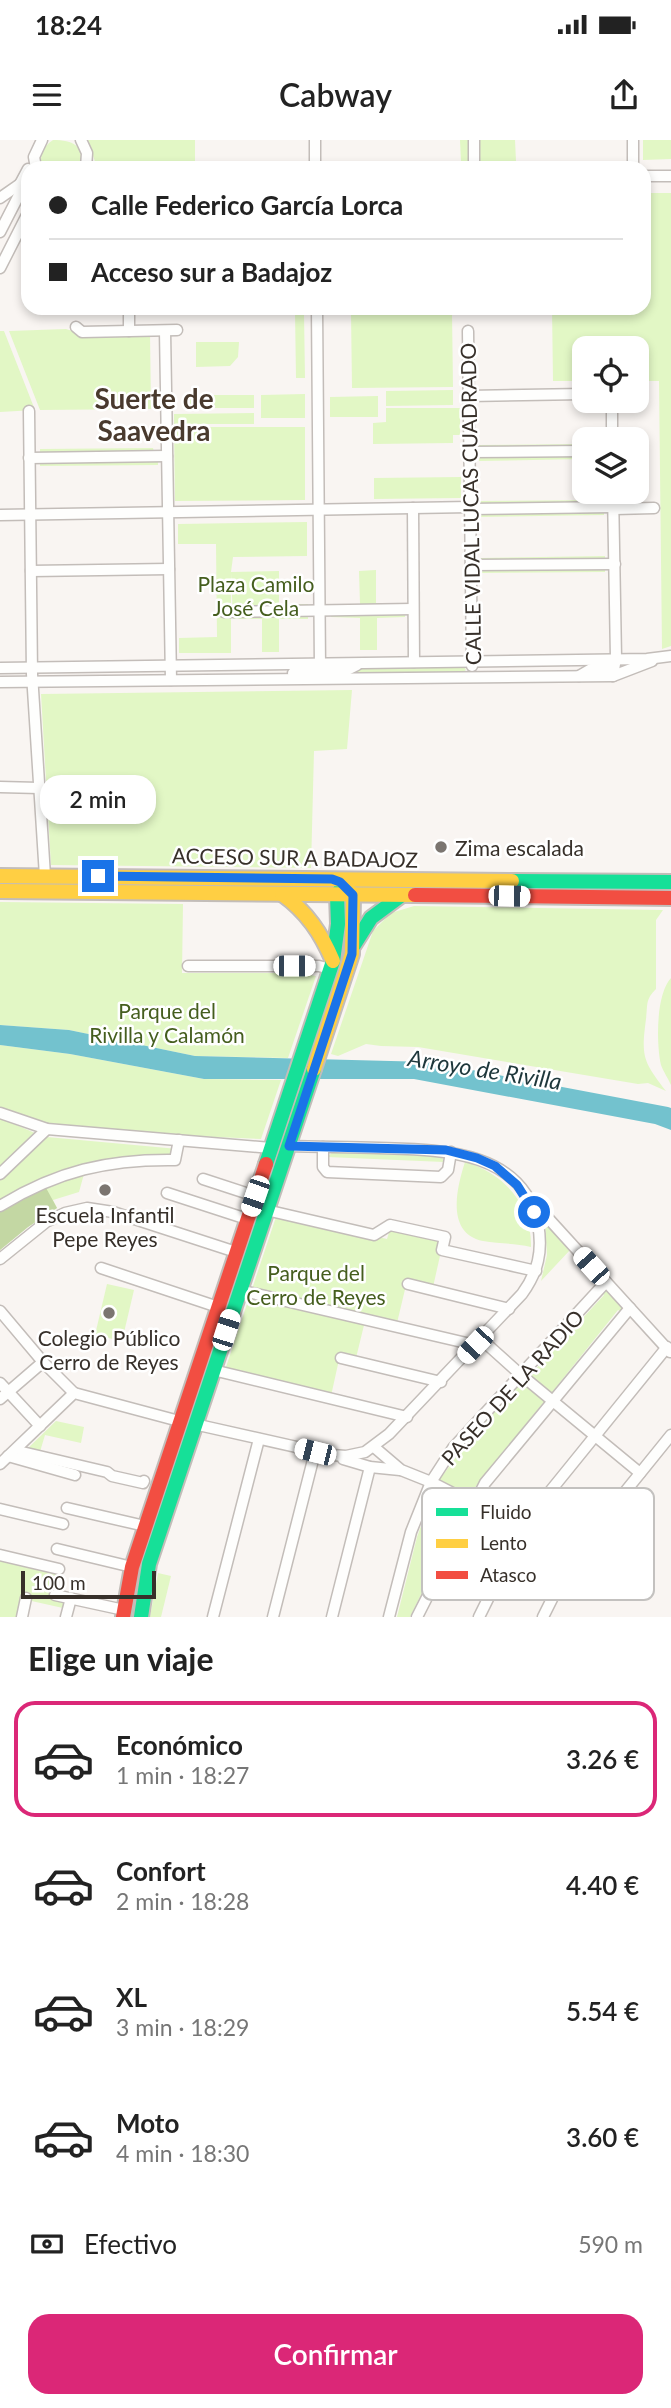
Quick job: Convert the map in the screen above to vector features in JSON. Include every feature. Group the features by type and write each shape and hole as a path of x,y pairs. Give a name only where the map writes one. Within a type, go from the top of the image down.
{"main road":[{"name":"ACCESO SUR A BADAJOZ","path":"0,876 345,887 671,882"},
{"name":"ACCESO SUR A BADAJOZ","path":"0,891 282,894 345,887 402,895 671,898"},
{"path":"345,887 353,949"},
{"path":"123,1614 132,1567 145,1526 331,965 345,887"},
{"path":"282,894 303,909 315,924 331,965"},
{"path":"141,1617 149,1564 353,949 371,918 402,895"}],"street":[{"path":"314,140 315,161"},
{"path":"474,140 474,161"},
{"path":"633,140 633,161"},
{"path":"36,161 41,141"},
{"path":"83,142 88,161"},
{"path":"651,176 671,176"},
{"path":"0,198 20,184"},
{"path":"0,232 19,195 20,184"},
{"path":"0,268 21,227"},
{"path":"129,315 129,331"},
{"path":"317,315 320,671"},
{"path":"76,327 82,332 177,330"},
{"path":"165,331 171,673"},
{"name":"CALLE VIDAL LUCAS CUADRADO","path":"468,331 472,677"},
{"path":"468,396 572,394"},
{"path":"29,411 32,674 45,876"},
{"path":"470,452 572,451"},
{"path":"29,458 167,457"},
{"path":"614,504 614,668"},
{"path":"414,508 414,662"},
{"path":"0,515 414,508 654,508"},
{"path":"471,565 615,564"},
{"path":"31,570 169,569"},
{"path":"224,612 413,609"},
{"path":"0,667 32,674 141,681 204,666 472,677 579,676 671,656"},
{"path":"0,680 65,667 284,679 362,663 472,661 614,668 659,658"},
{"path":"0,787 39,788"},
{"path":"188,966 331,965"},
{"path":"0,1113 47,1129 271,1148"},
{"path":"0,1174 47,1129"},
{"path":"0,1206 36,1185 61,1175 132,1161 175,1160 179,1140"},
{"path":"289,1146 451,1152 477,1158 495,1166 517,1185 531,1206 539,1233 540,1255 536,1270 530,1283 509,1309 407,1418 374,1447 354,1455 339,1456"},
{"path":"323,1147 323,1167 327,1172 438,1178 448,1170 451,1152"},
{"path":"202,1179 255,1196"},
{"path":"167,1193 247,1219"},
{"path":"531,1206 547,1217 669,1350 553,1488"},
{"path":"0,1259 46,1222 65,1213 87,1208 113,1212 236,1252"},
{"path":"266,1210 374,1235 390,1225 445,1237 442,1250 536,1270"},
{"path":"101,1268 218,1307"},
{"name":"PASEO DE LA RADIO","path":"429,1488 453,1448 606,1282"},
{"path":"408,1284 509,1309"},
{"path":"239,1290 478,1342 640,1473"},
{"name":"PASEO DE LA RADIO","path":"482,1488 630,1308"},
{"path":"0,1311 43,1362 74,1393 179,1421"},
{"path":"0,1330 9,1322"},
{"path":"341,1358 440,1382"},
{"path":"4,1396 43,1362"},
{"path":"213,1370 407,1418"},
{"path":"0,1383 4,1396 40,1426"},
{"path":"4,1460 74,1393"},
{"path":"194,1424 339,1456 370,1467 401,1470 443,1488"},
{"path":"628,1488 671,1435"},
{"path":"213,1617 259,1439"},
{"path":"374,1447 401,1470"},
{"path":"22,1452 107,1472 112,1476 143,1483 147,1481"},
{"path":"273,1617 315,1452"},
{"path":"4,1460 75,1475"},
{"path":"332,1617 370,1467"},
{"name":"PASEO DE LA RADIO","path":"389,1617 411,1532 422,1504"},
{"path":"67,1508 145,1526"},
{"path":"0,1509 63,1524"},
{"path":"57,1549 132,1567"},
{"path":"0,1555 59,1569"},
{"path":"55,1595 123,1614"},
{"path":"22,1617 26,1598"},
{"path":"66,1617 71,1598"},
{"name":"PASEO DE LA RADIO","path":"417,1617 425,1600"},
{"path":"479,1617 487,1600"},
{"path":"543,1617 552,1600"}],"green space":[{"path":"53,140 72,143 79,149 81,161 41,161 46,146"},
{"path":"88,140 195,140 195,161 95,161"},
{"path":"460,140 515,140 516,161 461,161"},
{"path":"643,140 671,140 671,159 643,160"},
{"path":"651,193 671,193 671,646 662,649 659,381 649,381 649,336 572,336 572,381 553,381 552,315 651,315"},
{"path":"295,315 304,315 305,378 296,378"},
{"path":"351,315 452,315 453,387 352,388"},
{"path":"66,329 82,334 150,333 151,409 40,410 9,331"},
{"path":"0,331 4,331 35,410 0,412"},
{"path":"196,342 239,342 238,357 230,366 196,367"},
{"path":"453,390 453,405 386,406 386,391"},
{"path":"305,394 305,418 261,418 261,395"},
{"path":"190,395 254,395 254,408 190,408"},
{"path":"378,396 378,417 330,417 330,397"},
{"path":"386,408 460,408 460,435 453,435 453,443 373,444 373,423 386,422"},
{"path":"254,413 254,424 174,424 174,414"},
{"path":"174,427 305,427 305,500 175,501"},
{"path":"572,444 572,459 479,461 479,445"},
{"path":"153,448 154,452 158,452 158,465 40,466 40,449"},
{"path":"461,477 461,498 374,499 374,478"},
{"path":"572,500 572,504 604,504 604,515 480,517 480,501"},
{"path":"307,522 307,556 233,557 231,572 279,571 279,604 308,604 308,619 279,619 279,652 262,652 262,619 233,619 231,573 231,653 179,653 179,638 217,637 216,544 178,544 178,524"},
{"path":"605,556 605,572 481,573 481,558"},
{"name":"Plaza Camilo José Cela","path":"376,570 376,603 405,603 405,617 377,618 377,650 360,650 360,618 331,617 331,604 360,604 359,571"},
{"path":"464,667 466,670 463,672 349,674 357,668"},
{"path":"352,690 347,749 314,751 311,868 51,865 41,694"},
{"path":"0,902 183,904 182,973 295,973 316,976 288,1058 195,1056 69,1030 0,1025"},
{"path":"414,906 663,910 656,920 656,989 648,1002 644,1051 648,1065 666,1091 648,1083 638,1084 418,1047 366,1044 338,1056 331,1054 373,931 391,913"},
{"path":"671,978 671,1085 661,1065 658,1032 662,995"},
{"name":"Parque del Rivilla y Calamón","path":"0,1045 70,1054 204,1079 281,1080 261,1139 192,1136 45,1123 0,1110"},
{"path":"0,1118 35,1133 0,1167"},
{"path":"47,1137 178,1149 172,1164 131,1165 84,1174 79,1192 53,1200 57,1208 0,1250 0,1180"},
{"path":"333,1152 437,1154 444,1162 327,1157"},
{"path":"465,1162 492,1174 513,1193 527,1218 531,1247 483,1241 463,1229 458,1219 457,1196"},
{"path":"267,1175 273,1176 134,1617 128,1617 136,1569"},
{"path":"45,1186 57,1208 0,1250 0,1211"},
{"name":"Parque del Cerro de Reyes","path":"277,1214 387,1239 391,1226 444,1238 433,1287 407,1281 397,1323 366,1317 356,1358 340,1355 331,1396 225,1370"},
{"path":"545,1223 570,1250 541,1281 547,1255"},
{"path":"107,1284 134,1290 122,1341 95,1335"},
{"path":"606,1288 625,1306 621,1312 618,1310 553,1391 555,1393 546,1404 543,1403 475,1488 432,1488 440,1474 443,1475 466,1443 520,1384 519,1381 529,1370 532,1373 604,1295 602,1293"},
{"path":"56,1421 84,1427 81,1443 45,1435 39,1455 25,1451"},
{"path":"422,1523 422,1593 410,1617 397,1617"},
{"path":"0,1553 61,1569 56,1590 67,1593 63,1608 27,1600 23,1617 0,1617"},
{"path":"158,1573 171,1576 161,1617 150,1617"}],"water":[{"path":"0,1025 69,1030 195,1056 430,1062 668,1107 671,1108 671,1130 655,1124 414,1079 204,1079 70,1054 0,1045"}],"traffic: fast":[{"path":"512,881 671,882"},
{"path":"266,1164 333,961 338,924 337,895 342,887"},
{"path":"354,945 371,918 402,895"},
{"path":"141,1617 149,1564 314,1069"}],"traffic: slow":[{"path":"0,876 512,881"},
{"path":"314,1069 352,954 353,895 347,888"},
{"path":"0,891 415,895"},
{"path":"282,894 299,908 312,924 333,961"}],"traffic: jam":[{"path":"415,895 671,898"},
{"path":"123,1617 132,1567 266,1164"}],"place":[{"name":"Zima escalada","path":"441,847"},
{"name":"Escuela Infantil Pepe Reyes","path":"105,1190"},
{"name":"Colegio Público Cerro de Reyes","path":"109,1313"}],"district":[{"name":"Suerte de Saavedra","path":"154,414"}],"route":[{"path":"98,876 332,879 340,882 353,895 352,954 289,1146 446,1150 477,1158 495,1166 517,1185 534,1212"}],"water label":[{"name":"Arroyo de Rivilla","path":"485,1069"}]}
